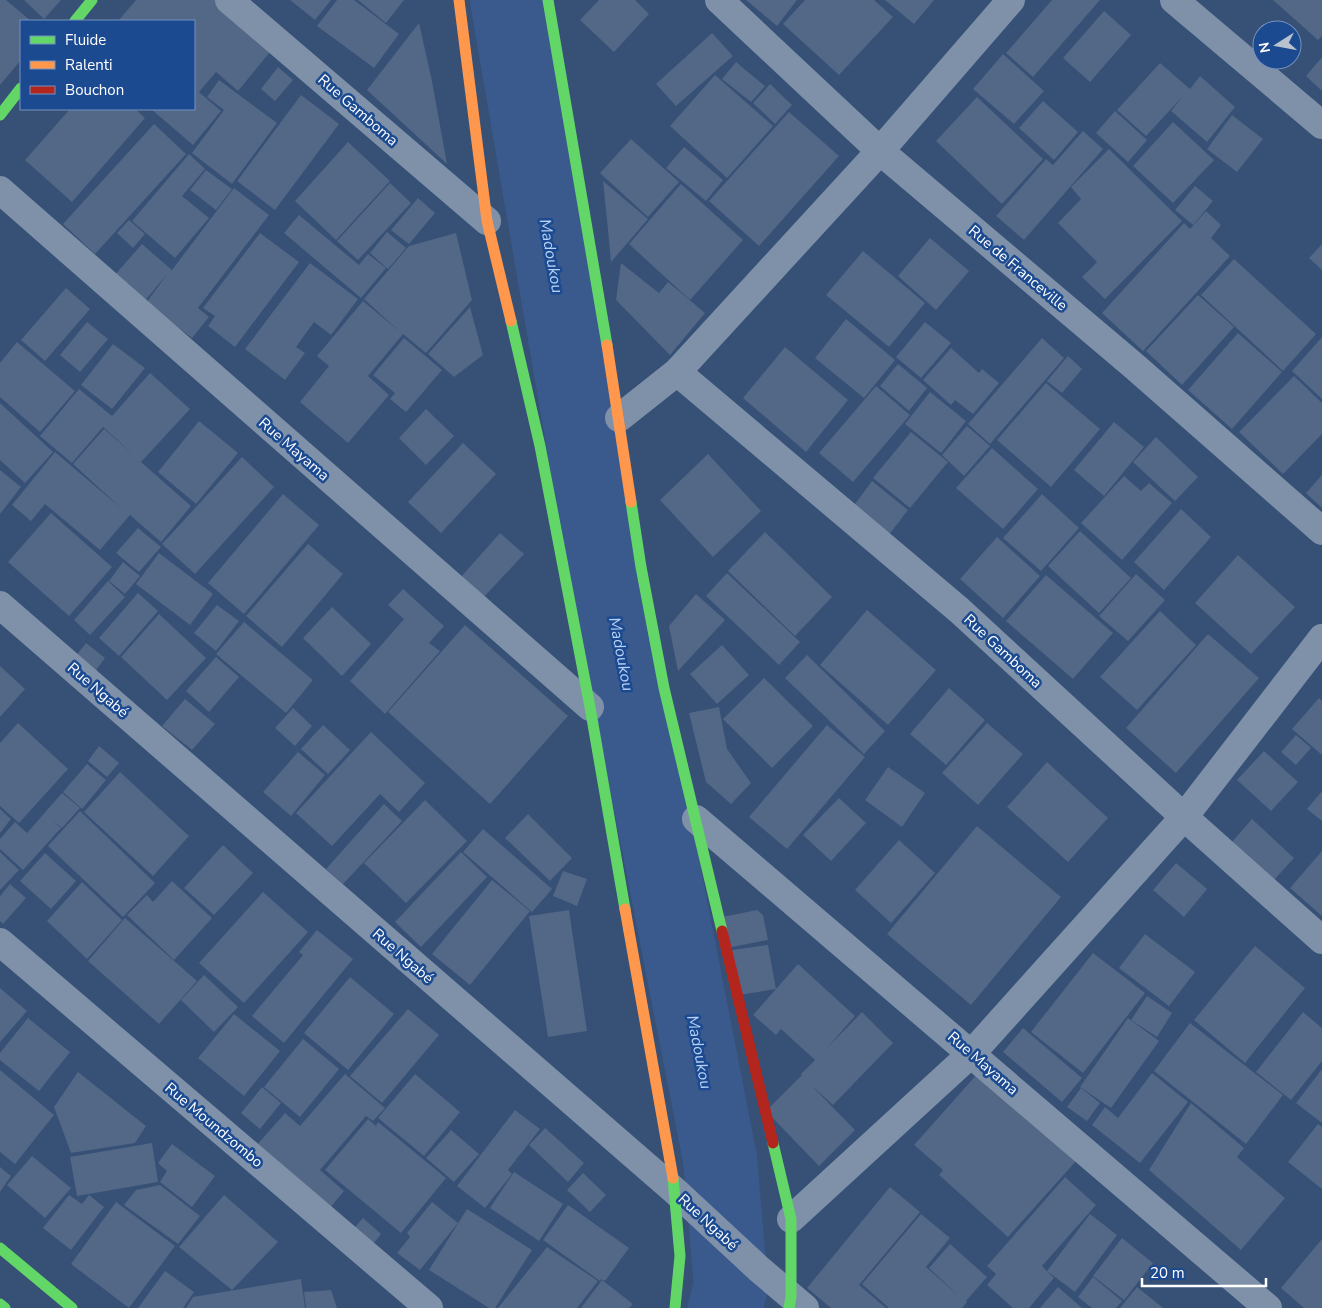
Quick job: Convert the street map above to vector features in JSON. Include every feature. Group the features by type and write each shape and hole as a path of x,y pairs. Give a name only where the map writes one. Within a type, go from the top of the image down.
{"main road":[{"path":"76,20 92,0"},
{"path":"458,0 487,221 540,446 590,707 674,1191 680,1256 675,1308"},
{"path":"548,0 619,418 641,567 664,688 791,1219 795,1305"},
{"path":"0,115 20,89"},
{"path":"0,1248 72,1308"},
{"path":"0,1304 5,1308"}],"street":[{"name":"Rue Gamboma","path":"229,0 487,221"},
{"name":"Rue de Franceville","path":"718,0 880,151 1134,366 1322,531"},
{"path":"619,418 676,372 880,151 1010,0"},
{"path":"1174,0 1322,125"},
{"name":"Rue Mayama","path":"0,190 590,707"},
{"name":"Rue Gamboma","path":"676,372 959,610 1184,817 1322,940"},
{"name":"Rue Ngabé","path":"0,605 674,1191 795,1305"},
{"path":"791,1219 972,1053 1184,817 1322,638"},
{"name":"Rue Mayama","path":"696,818 1268,1308"},
{"name":"Rue Moundzombo","path":"0,942 429,1308"}],"building":[{"path":"0,0 6,0 30,20 20,20 20,61 0,85"},
{"path":"24,0 61,0 44,19"},
{"path":"136,0 222,0 275,46 238,91 216,72 199,92 221,111 193,145 152,110 195,110 195,20 119,20"},
{"path":"290,0 331,0 315,20"},
{"path":"337,0 354,0 399,34 374,68 317,26"},
{"path":"358,0 404,0 386,23"},
{"path":"599,0 635,0 649,14 614,52 580,20"},
{"path":"746,0 797,0 777,26"},
{"path":"805,0 874,0 893,17 839,75 783,24"},
{"path":"885,0 934,0 914,24"},
{"path":"1052,0 1100,0 1033,77 1006,53"},
{"path":"1273,0 1322,0 1322,36 1318,40 1302,26 1302,20 1296,20"},
{"path":"1104,11 1131,35 1090,82 1063,58"},
{"path":"419,23 432,81 447,164 367,90"},
{"path":"712,33 733,56 676,106 656,84"},
{"path":"1003,54 1044,91 1014,124 973,89"},
{"path":"1322,57 1322,91 1306,76"},
{"path":"736,62 765,86 751,102 722,79"},
{"path":"1160,63 1190,89 1200,76 1235,107 1207,142 1171,111 1183,96 1146,136 1117,110"},
{"path":"278,67 293,80 275,101 261,89"},
{"path":"715,75 773,126 727,178 670,126"},
{"path":"219,80 277,123 232,184 192,153 224,110 207,97"},
{"path":"770,84 792,105 775,124 753,103"},
{"path":"301,95 339,124 275,210 237,181"},
{"path":"977,97 1043,159 1002,204 936,141"},
{"path":"1043,101 1078,132 1054,160 1019,128"},
{"path":"69,110 136,110 145,118 72,202 25,160"},
{"path":"1115,111 1147,140 1128,162 1096,133"},
{"path":"789,112 839,156 759,246 709,201"},
{"path":"1232,115 1263,139 1237,172 1207,149"},
{"path":"1173,122 1214,160 1173,203 1133,166"},
{"path":"154,124 186,154 95,254 63,224"},
{"path":"1083,131 1103,149 1024,240 996,216 1046,159 1053,165"},
{"path":"631,139 679,182 648,217 600,173"},
{"path":"348,142 390,181 336,240 295,201"},
{"path":"684,147 723,180 706,201 666,168"},
{"path":"1109,149 1182,221 1105,299 1082,277 1097,262 1058,223 1081,199 1071,187"},
{"path":"189,154 205,169 182,196 209,218 175,258 132,221"},
{"path":"206,170 232,189 216,210 190,190"},
{"path":"603,181 648,219 611,262 607,220"},
{"path":"390,183 411,203 358,260 337,241"},
{"path":"681,184 743,240 690,300 629,244"},
{"path":"1195,186 1213,201 1193,225 1175,210"},
{"path":"234,188 269,215 198,308 209,317 192,338 146,303 168,273 143,303 113,277 142,244 172,270"},
{"path":"418,198 435,213 409,244 391,230"},
{"path":"1206,211 1221,225 1211,238 1230,256 1143,351 1102,313 1184,223 1190,229"},
{"path":"299,215 359,265 368,254 386,268 361,298 284,233"},
{"path":"129,220 145,234 133,248 117,233"},
{"path":"387,232 406,248 388,269 370,253"},
{"path":"260,233 299,262 235,347 208,326 215,316 203,308"},
{"path":"456,233 472,300 426,353 403,334 368,376 389,395 348,443 300,402 329,366 317,356 363,301 400,332 364,299 409,246"},
{"path":"930,238 969,271 936,310 898,276"},
{"path":"1322,244 1322,270 1309,258"},
{"path":"863,251 925,303 889,347 826,295"},
{"path":"1234,259 1316,334 1283,371 1201,295"},
{"path":"310,263 358,299 331,335 314,322 296,347 305,353 285,380 245,349"},
{"path":"621,263 659,293 668,282 705,313 670,355 616,300"},
{"path":"66,288 90,309 45,361 21,340"},
{"path":"1198,295 1234,327 1182,385 1146,351"},
{"path":"470,307 483,355 454,377 428,354"},
{"path":"846,319 895,360 864,398 815,358"},
{"path":"87,322 108,339 80,372 60,355"},
{"path":"925,322 951,343 921,378 896,357"},
{"path":"1238,333 1282,372 1232,429 1188,390"},
{"path":"1322,337 1322,399 1292,371"},
{"path":"404,338 442,370 406,412 390,399 395,393 373,375"},
{"path":"1042,338 1064,358 990,444 968,424"},
{"path":"17,342 75,391 40,432 0,397 0,363"},
{"path":"113,344 145,368 112,409 81,385"},
{"path":"785,347 848,400 806,452 743,398"},
{"path":"951,348 979,373 982,369 999,383 973,414 955,400 951,405 923,380"},
{"path":"1068,356 1082,369 1062,393 1047,381"},
{"path":"898,364 927,388 909,411 880,386"},
{"path":"150,373 190,409 141,462 191,506 161,542 130,515 100,550 45,504 31,521 12,505 55,452 121,508 73,464 104,429 134,455 103,427 72,463 40,436 79,389 112,416"},
{"path":"1294,376 1322,403 1322,434 1283,474 1239,432"},
{"path":"1046,383 1100,429 1051,487 997,440"},
{"path":"876,386 910,415 853,482 819,453"},
{"path":"930,392 966,421 941,453 905,424"},
{"path":"0,403 53,452 25,483 0,460"},
{"path":"426,409 454,436 426,465 399,438"},
{"path":"199,421 238,453 196,504 158,472"},
{"path":"1114,422 1144,447 1104,496 1074,470"},
{"path":"967,426 990,446 964,476 942,455"},
{"path":"911,432 948,462 910,508 873,478"},
{"path":"1156,437 1198,477 1175,501 1133,462"},
{"path":"463,443 496,474 441,533 408,502"},
{"path":"992,448 1038,489 1003,529 956,488"},
{"path":"708,454 761,511 713,557 660,500"},
{"path":"242,457 274,487 195,574 162,544"},
{"path":"0,470 21,487 0,514"},
{"path":"1322,475 1322,508 1306,493"},
{"path":"1124,476 1141,491 1149,483 1172,503 1122,560 1081,523"},
{"path":"872,481 908,510 888,536 852,508"},
{"path":"283,494 319,525 244,614 208,583"},
{"path":"1042,494 1079,528 1041,571 1003,538"},
{"path":"1181,509 1211,537 1164,590 1134,562"},
{"path":"51,513 112,567 69,616 8,562"},
{"path":"138,528 161,547 139,572 116,553"},
{"path":"1080,531 1131,578 1099,613 1048,566"},
{"path":"765,532 832,597 795,636 728,571"},
{"path":"500,533 524,554 482,599 460,578"},
{"path":"997,537 1040,576 1003,618 960,579"},
{"path":"308,544 343,574 282,647 246,616"},
{"path":"159,553 213,594 190,625 136,584"},
{"path":"1238,555 1295,607 1251,654 1195,603"},
{"path":"123,562 140,576 125,594 109,581"},
{"path":"727,573 800,642 779,665 706,596"},
{"path":"1136,574 1165,600 1128,641 1099,616"},
{"path":"1046,575 1113,633 1073,679 1006,621"},
{"path":"108,581 125,597 90,635 74,620"},
{"path":"403,589 444,626 429,643 440,651 385,714 350,681 404,619 388,605"},
{"path":"138,593 158,611 119,656 99,638"},
{"path":"696,594 725,620 678,671 669,626"},
{"path":"217,605 239,621 216,651 194,633"},
{"path":"332,607 371,644 342,676 303,638"},
{"path":"867,610 936,670 888,725 820,665"},
{"path":"1160,611 1196,645 1137,710 1100,677"},
{"path":"159,614 206,658 167,700 121,657"},
{"path":"244,622 313,680 286,713 216,654"},
{"path":"465,625 568,716 490,804 388,712"},
{"path":"1208,634 1259,678 1176,773 1126,728"},
{"path":"86,643 105,658 94,673 75,657"},
{"path":"722,645 749,675 717,704 690,674"},
{"path":"807,655 885,731 864,754 785,678"},
{"path":"216,657 239,677 209,712 186,691"},
{"path":"0,666 25,689 0,717"},
{"path":"764,678 813,726 772,768 723,719"},
{"path":"949,688 985,720 946,765 910,734"},
{"path":"1319,698 1322,701 1322,755 1292,729"},
{"path":"185,699 215,724 192,750 162,726"},
{"path":"719,707 727,749 751,783 731,804 706,782 689,713"},
{"path":"293,708 312,726 295,746 275,728"},
{"path":"18,723 68,769 19,823 0,806 0,743"},
{"path":"987,723 1023,754 978,805 942,773"},
{"path":"323,725 350,750 328,774 301,749"},
{"path":"827,725 865,757 787,849 749,817"},
{"path":"371,732 425,783 399,812 380,794 332,846 296,813"},
{"path":"1296,735 1311,748 1296,765 1281,752"},
{"path":"99,746 119,763 107,777 88,761"},
{"path":"1264,751 1298,782 1271,811 1237,780"},
{"path":"298,752 325,775 291,816 263,792"},
{"path":"1047,762 1108,818 1068,862 1007,807"},
{"path":"87,764 106,780 82,809 63,792"},
{"path":"888,767 925,793 902,827 865,800"},
{"path":"120,772 189,836 153,876 84,812"},
{"path":"1322,791 1322,821 1307,809"},
{"path":"62,793 80,808 62,828 52,820 61,828 23,870 0,849 0,839 15,822 27,833"},
{"path":"839,798 866,823 831,861 803,835"},
{"path":"425,800 467,841 406,903 364,863"},
{"path":"384,804 402,821 343,884 326,869"},
{"path":"0,809 11,819 0,833"},
{"path":"80,811 155,883 123,917 48,846"},
{"path":"528,814 572,858 550,881 505,838"},
{"path":"1252,819 1294,858 1274,880 1232,842"},
{"path":"977,826 1061,897 971,1005 887,934"},
{"path":"483,829 552,889 532,912 463,852"},
{"path":"899,840 935,873 891,923 855,890"},
{"path":"223,845 253,873 214,915 184,888"},
{"path":"1322,851 1322,916 1290,888"},
{"path":"0,852 19,870 0,890"},
{"path":"461,852 487,877 421,947 395,922"},
{"path":"45,853 76,881 51,909 20,881"},
{"path":"1176,863 1207,889 1184,917 1153,890"},
{"path":"563,871 587,879 577,906 553,896"},
{"path":"492,880 530,911 470,985 432,954"},
{"path":"172,881 212,918 174,960 127,915 147,895 153,902"},
{"path":"82,882 122,920 87,959 47,921"},
{"path":"10,884 26,898 3,924 0,921 0,896"},
{"path":"263,892 308,932 244,1003 199,963"},
{"path":"569,910 587,1031 548,1037 529,916"},
{"path":"757,910 763,915 768,940 727,948 722,917"},
{"path":"125,918 197,981 159,1024 88,961"},
{"path":"317,930 353,959 284,1043 252,1016 303,955 299,952"},
{"path":"1145,934 1195,972 1169,1006 1119,968"},
{"path":"768,945 776,989 739,995 732,950"},
{"path":"1255,946 1305,988 1245,1063 1194,1020"},
{"path":"1093,953 1145,993 1083,1073 1031,1032"},
{"path":"798,964 855,1016 826,1049 862,1012 893,1043 833,1105 811,1085 855,1130 819,1166 766,1111 815,1060 781,1029 776,1035 753,1015"},
{"path":"204,975 238,1007 214,1032 181,1000"},
{"path":"350,977 394,1014 348,1070 304,1033"},
{"path":"0,988 27,1011 0,1042"},
{"path":"1147,996 1172,1013 1157,1037 1131,1020"},
{"path":"408,1009 439,1035 382,1103 350,1076"},
{"path":"1303,1012 1322,1028 1322,1061 1291,1100 1256,1072"},
{"path":"234,1014 280,1051 244,1096 198,1058"},
{"path":"28,1018 70,1052 39,1091 0,1060 0,1053"},
{"path":"1128,1018 1159,1041 1111,1108 1080,1087"},
{"path":"1190,1023 1283,1095 1246,1144 1154,1071"},
{"path":"1023,1028 1082,1078 1062,1102 1003,1052"},
{"path":"303,1039 339,1069 300,1117 264,1087"},
{"path":"1322,1069 1322,1123 1296,1103"},
{"path":"0,1070 54,1115 15,1164 0,1152"},
{"path":"78,1072 146,1126 135,1143 71,1153 54,1107"},
{"path":"979,1072 1077,1160 1008,1237 939,1175 943,1170 914,1145"},
{"path":"1152,1073 1188,1102 1140,1163 1092,1125 1105,1107 1118,1118"},
{"path":"345,1074 385,1108 373,1121 366,1116 320,1170 344,1191 329,1209 256,1146 285,1113 300,1126"},
{"path":"415,1074 460,1112 424,1156 378,1118"},
{"path":"262,1087 281,1103 260,1129 241,1113"},
{"path":"1081,1088 1100,1103 1087,1121 1067,1107"},
{"path":"1191,1103 1244,1148 1237,1157 1285,1198 1241,1250 1149,1170"},
{"path":"515,1110 540,1129 508,1170 512,1174 485,1208 457,1186"},
{"path":"368,1119 376,1126 378,1122 446,1178 401,1233 325,1170"},
{"path":"1318,1124 1322,1127 1322,1189 1288,1162"},
{"path":"545,1128 584,1163 568,1182 529,1145"},
{"path":"451,1130 479,1154 454,1182 426,1158"},
{"path":"152,1143 158,1182 77,1196 70,1157"},
{"path":"172,1144 215,1176 192,1207 160,1182 167,1171 158,1163"},
{"path":"32,1156 71,1188 45,1218 7,1185"},
{"path":"0,1167 11,1176 0,1192"},
{"path":"514,1172 563,1204 539,1241 490,1208"},
{"path":"583,1173 606,1195 590,1212 567,1190"},
{"path":"1065,1177 1096,1205 1042,1266 1054,1278 1029,1308 1013,1308 987,1285 996,1274 987,1266"},
{"path":"160,1185 200,1216 178,1244 124,1205 136,1190"},
{"path":"890,1187 920,1212 859,1285 886,1308 831,1308 807,1288"},
{"path":"69,1195 82,1204 89,1195 104,1207 71,1250 43,1228"},
{"path":"224,1195 278,1242 232,1290 179,1247"},
{"path":"116,1202 175,1246 129,1308 71,1264"},
{"path":"432,1202 458,1223 420,1270 397,1253 410,1237 407,1233"},
{"path":"568,1205 629,1248 605,1281 601,1279 600,1281 543,1240"},
{"path":"467,1209 532,1250 495,1308 489,1308 429,1270"},
{"path":"921,1214 950,1238 926,1267 959,1296 929,1268 950,1244 987,1277 962,1308 889,1308 862,1284"},
{"path":"1090,1214 1117,1235 1075,1292 1047,1271"},
{"path":"363,1218 381,1234 367,1252 348,1235"},
{"path":"1122,1238 1153,1263 1124,1300 1093,1276"},
{"path":"1322,1239 1322,1308 1304,1308 1281,1288"},
{"path":"547,1247 598,1281 577,1308 498,1308"},
{"path":"165,1271 194,1292 183,1308 138,1308"},
{"path":"1093,1277 1122,1301 1116,1308 1092,1308 1078,1297"},
{"path":"301,1279 305,1308 186,1308 193,1297"},
{"path":"602,1280 633,1304 629,1308 581,1308"},
{"path":"1058,1287 1082,1308 1040,1308"},
{"path":"1137,1287 1163,1308 1120,1308"},
{"path":"331,1290 337,1308 306,1308 304,1292"}],"waterway":[{"name":"Madoukou","path":"507,0 607,581 720,1159 731,1286 725,1308"}],"traffic: fast":[{"path":"76,20 92,0"},
{"path":"548,0 607,345"},
{"path":"0,115 20,89"},
{"path":"511,321 540,446 590,707 625,909"},
{"path":"631,502 641,567 664,688 722,931"},
{"path":"773,1143 791,1219 791,1297 789,1308"},
{"path":"673,1178 680,1256 675,1308"},
{"path":"0,1248 72,1308"},
{"path":"0,1304 5,1308"}],"traffic: slow":[{"path":"459,0 487,221 511,321"},
{"path":"607,345 631,502"},
{"path":"625,909 673,1178"}],"traffic: jam":[{"path":"722,931 773,1143"}]}
